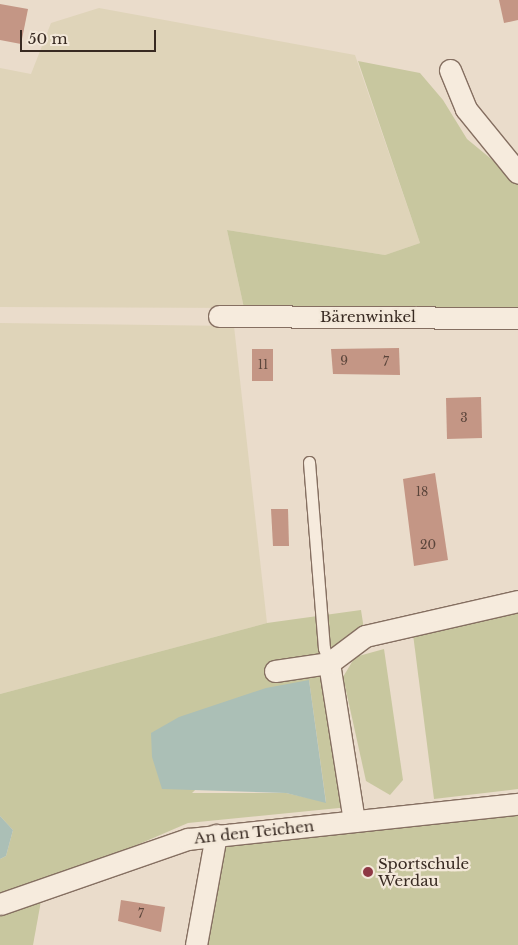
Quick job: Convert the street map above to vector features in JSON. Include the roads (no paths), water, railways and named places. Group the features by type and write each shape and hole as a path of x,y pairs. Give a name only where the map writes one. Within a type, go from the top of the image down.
{"street":[{"path":"450,70 466,109 518,173"},
{"name":"Bärenwinkel","path":"219,316 518,318"},
{"path":"275,671 329,663 365,636 518,601"},
{"path":"329,663 354,821"},
{"name":"An den Teichen","path":"0,904 188,838 518,804"},
{"path":"196,945 216,835"}],"lane":[{"path":"308,462 323,639 329,663"}],"place":[{"name":"Sportschule Werdau","path":"368,872"}]}
